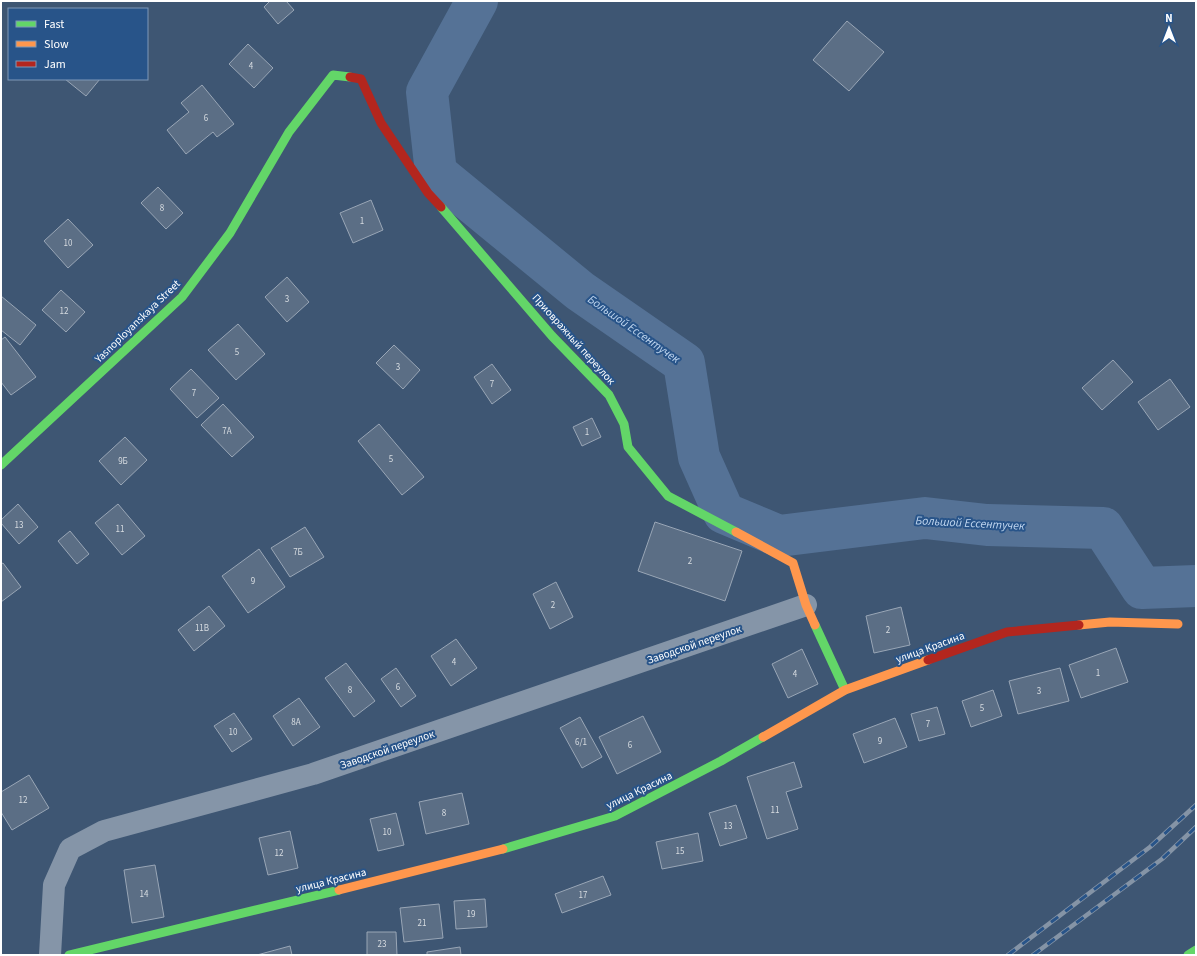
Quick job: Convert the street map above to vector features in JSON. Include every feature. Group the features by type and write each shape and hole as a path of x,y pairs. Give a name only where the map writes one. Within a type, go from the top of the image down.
{"street":[{"name":"Yasnoployanskaya Street","path":"1,464 182,297 230,233 289,132 333,76"},
{"name":"Приовражный переулок","path":"333,76 361,79 381,123 428,193 481,252 552,336 609,396 624,424 628,447 668,496 792,563 806,605 845,690"},
{"name":"Заводской переулок","path":"50,955 54,885 70,849 104,831 313,774 806,605"},
{"name":"улица Красина","path":"69,955 490,853 615,816 721,761 845,690 1007,632 1110,622 1178,624"},
{"path":"1188,955 1196,950"}],"building":[{"path":"270,1 286,1 294,10 278,24 264,7"},
{"path":"847,21 884,52 849,91 813,60"},
{"path":"248,44 273,68 254,88 229,64"},
{"path":"66,80 99,80 86,96"},
{"path":"202,85 234,124 217,137 213,132 186,154 167,130 189,112 181,103"},
{"path":"158,187 183,213 166,229 141,203"},
{"path":"371,200 383,230 353,243 340,213"},
{"path":"68,219 93,245 68,268 44,241"},
{"path":"287,277 309,302 287,322 265,297"},
{"path":"61,290 85,312 66,332 42,310"},
{"path":"1,296 36,325 20,345 1,330"},
{"path":"238,324 265,354 236,380 208,350"},
{"path":"5,337 36,377 11,395 1,382 1,340"},
{"path":"394,345 420,370 403,389 376,363"},
{"path":"1113,360 1133,382 1102,410 1082,388"},
{"path":"492,364 511,390 492,404 474,377"},
{"path":"191,369 219,398 197,418 170,389"},
{"path":"1170,379 1190,407 1158,430 1138,402"},
{"path":"223,404 254,437 232,457 201,425"},
{"path":"592,418 601,437 582,446 573,427"},
{"path":"379,424 424,477 402,495 358,441"},
{"path":"125,437 147,460 121,485 99,461"},
{"path":"18,504 38,527 19,544 1,523 1,520"},
{"path":"118,504 145,536 122,555 95,523"},
{"path":"655,522 742,551 725,601 638,571"},
{"path":"305,527 324,557 290,577 271,548"},
{"path":"70,531 89,554 77,564 58,541"},
{"path":"259,549 285,587 248,613 222,576"},
{"path":"3,563 21,587 1,602 1,564"},
{"path":"556,582 573,617 550,629 533,594"},
{"path":"209,606 225,626 194,651 178,630"},
{"path":"901,607 910,645 874,653 866,616"},
{"path":"456,639 477,668 451,686 431,656"},
{"path":"1116,648 1128,682 1081,698 1069,665"},
{"path":"802,649 818,684 788,698 772,664"},
{"path":"346,663 375,701 354,717 325,678"},
{"path":"396,668 416,696 401,707 381,679"},
{"path":"1060,668 1069,701 1018,714 1009,681"},
{"path":"993,690 1002,716 971,727 962,701"},
{"path":"299,698 320,727 293,746 273,716"},
{"path":"937,707 945,734 919,741 911,714"},
{"path":"234,713 252,739 232,752 214,726"},
{"path":"643,716 661,752 617,774 599,737"},
{"path":"580,717 602,757 582,768 560,728"},
{"path":"895,718 907,747 864,763 853,734"},
{"path":"794,762 802,787 786,792 798,829 767,839 747,777"},
{"path":"29,775 49,808 12,830 1,812 1,792"},
{"path":"462,793 469,824 426,834 419,802"},
{"path":"736,805 747,838 720,846 709,813"},
{"path":"396,813 404,845 378,851 370,819"},
{"path":"290,831 298,868 268,875 259,838"},
{"path":"698,833 703,861 662,869 656,842"},
{"path":"155,865 164,917 132,923 124,870"},
{"path":"603,876 611,895 562,913 555,894"},
{"path":"485,899 487,927 456,929 454,901"},
{"path":"439,904 443,938 404,942 400,908"},
{"path":"367,932 396,932 397,955 367,955"},
{"path":"290,946 292,955 257,955"},
{"path":"460,947 461,955 427,955 427,952"}],"waterway":[{"name":"Большой Ессентучек","path":"477,1 427,92 436,173 580,291 684,363 699,457 724,513 779,536 925,518 987,525 1103,528 1142,588 1196,586"}],"railway":[{"path":"1008,955 1150,847 1196,805"},
{"path":"1033,955 1162,859 1196,827"}],"traffic: fast":[{"path":"1,465 182,297 230,233 289,132 333,75 350,77"},
{"path":"441,207 552,336 609,395 624,424 628,447 668,496 736,532"},
{"path":"815,625 845,690"},
{"path":"503,849 615,816 721,761 763,737"},
{"path":"69,955 339,890"},
{"path":"1188,955 1196,950"}],"traffic: slow":[{"path":"736,532 793,563 806,605 815,625"},
{"path":"1079,625 1110,622 1178,624"},
{"path":"763,737 845,690 928,660"},
{"path":"339,890 503,849"}],"traffic: jam":[{"path":"350,77 361,79 381,123 428,193 441,207"},
{"path":"928,660 1007,632 1079,625"}]}
